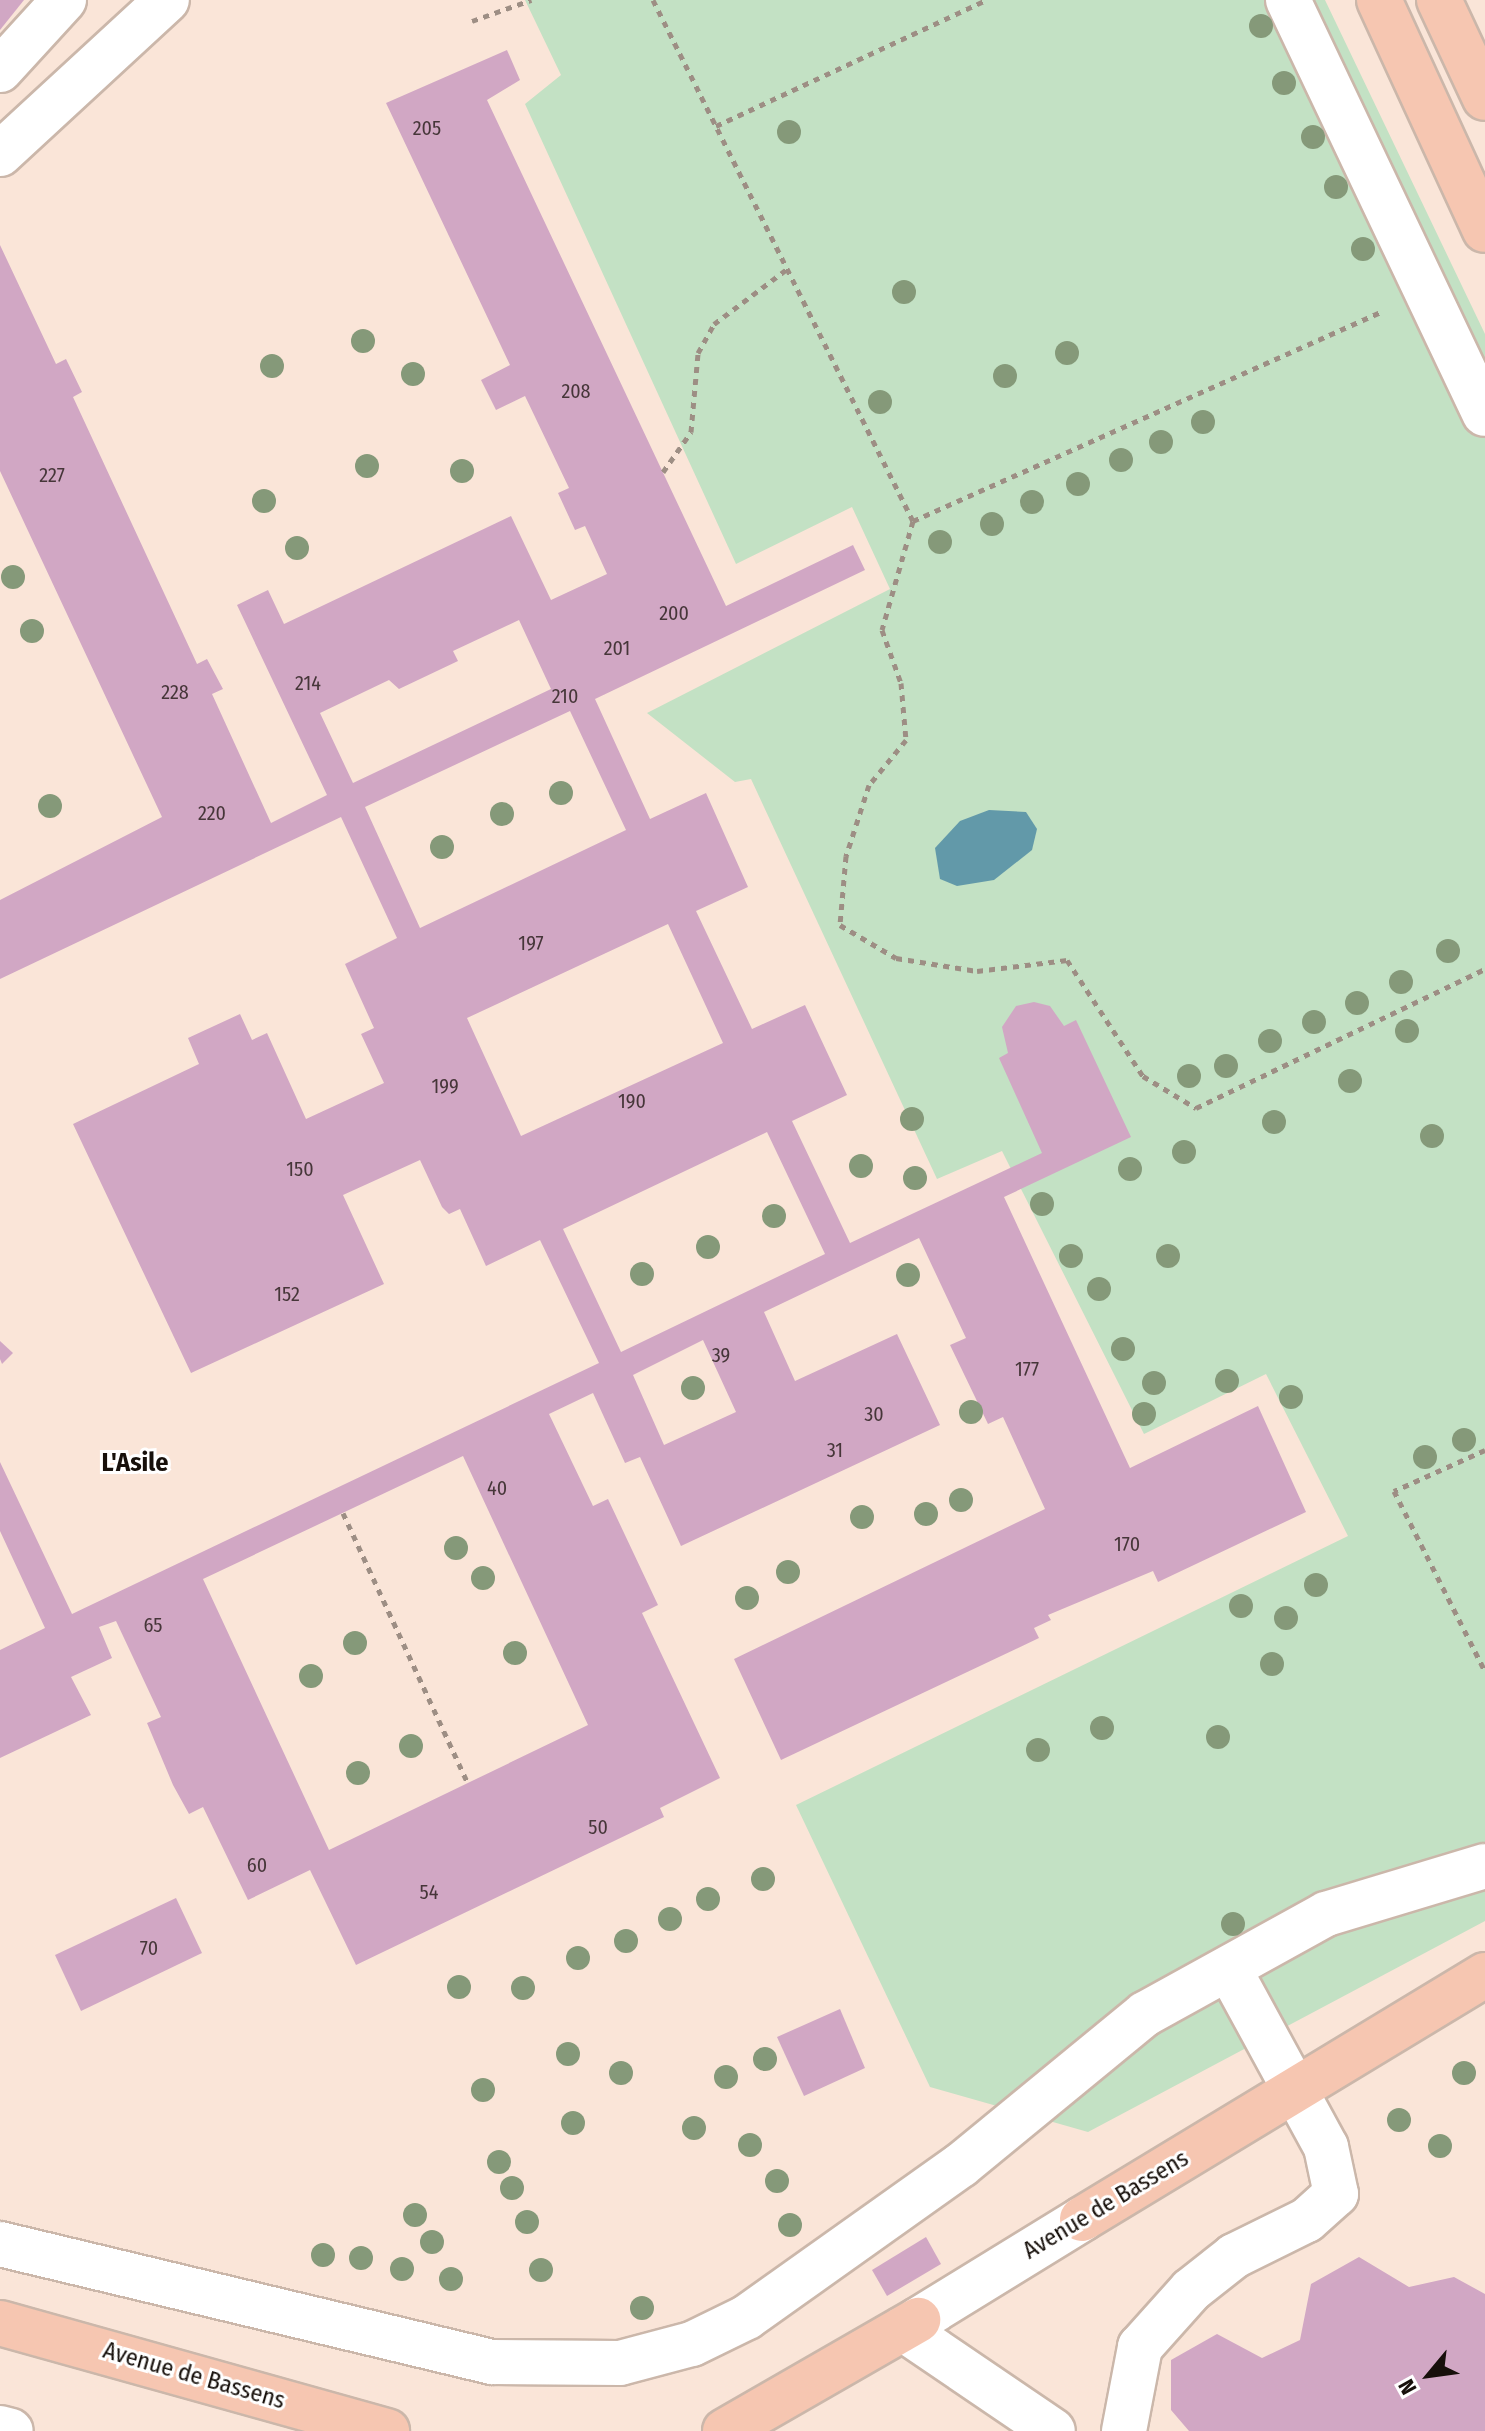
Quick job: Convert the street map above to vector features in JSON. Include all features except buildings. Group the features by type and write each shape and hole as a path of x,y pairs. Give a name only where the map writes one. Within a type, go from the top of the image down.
{"main road":[{"path":"1379,0 1485,230"},
{"path":"1439,0 1485,98"},
{"name":"Avenue de Bassens","path":"1082,2219 1485,1975"},
{"name":"Avenue de Bassens","path":"0,2323 387,2431"},
{"name":"Avenue de Bassens","path":"725,2431 910,2324"}],"street":[{"path":"0,70 64,0"},
{"path":"0,154 167,0"},
{"path":"1288,0 1485,414"},
{"path":"0,2244 492,2362 620,2363 692,2344 747,2317 961,2165 1145,2014 1230,1971 1326,1914 1485,1866"},
{"path":"1124,2431 1140,2347 1191,2290 1234,2256 1307,2220 1336,2194 1326,2147 1291,2092 1230,1971"},
{"name":"Avenue de Bassens","path":"910,2324 1082,2219"},
{"path":"910,2324 993,2393 1053,2431"},
{"path":"0,2428 11,2431"}],"path":[{"path":"472,21 531,0"},
{"path":"653,0 913,521 882,630 901,683 906,740 869,785 846,856 840,925 896,958 977,971 1067,960 1143,1076 1196,1108 1485,969"},
{"path":"716,126 986,0"},
{"path":"663,472 691,432 698,353 714,324 788,269"},
{"path":"913,521 1427,291"},
{"path":"1485,1450 1394,1491 1485,1671"},
{"path":"343,1513 468,1783"}],"green space":[{"path":"525,0 1325,0 1485,334 1485,1921 1088,2132 930,2087 796,1805 1348,1536 1266,1374 1144,1434 1002,1151 937,1179 751,779 735,782 647,713 890,589 852,507 736,564 525,104 561,75"}],"water":[{"path":"989,810 1026,812 1037,829 1032,850 994,880 957,886 940,879 935,848 960,821"}],"district":[{"name":"L'Asile","path":"135,1463"}]}
